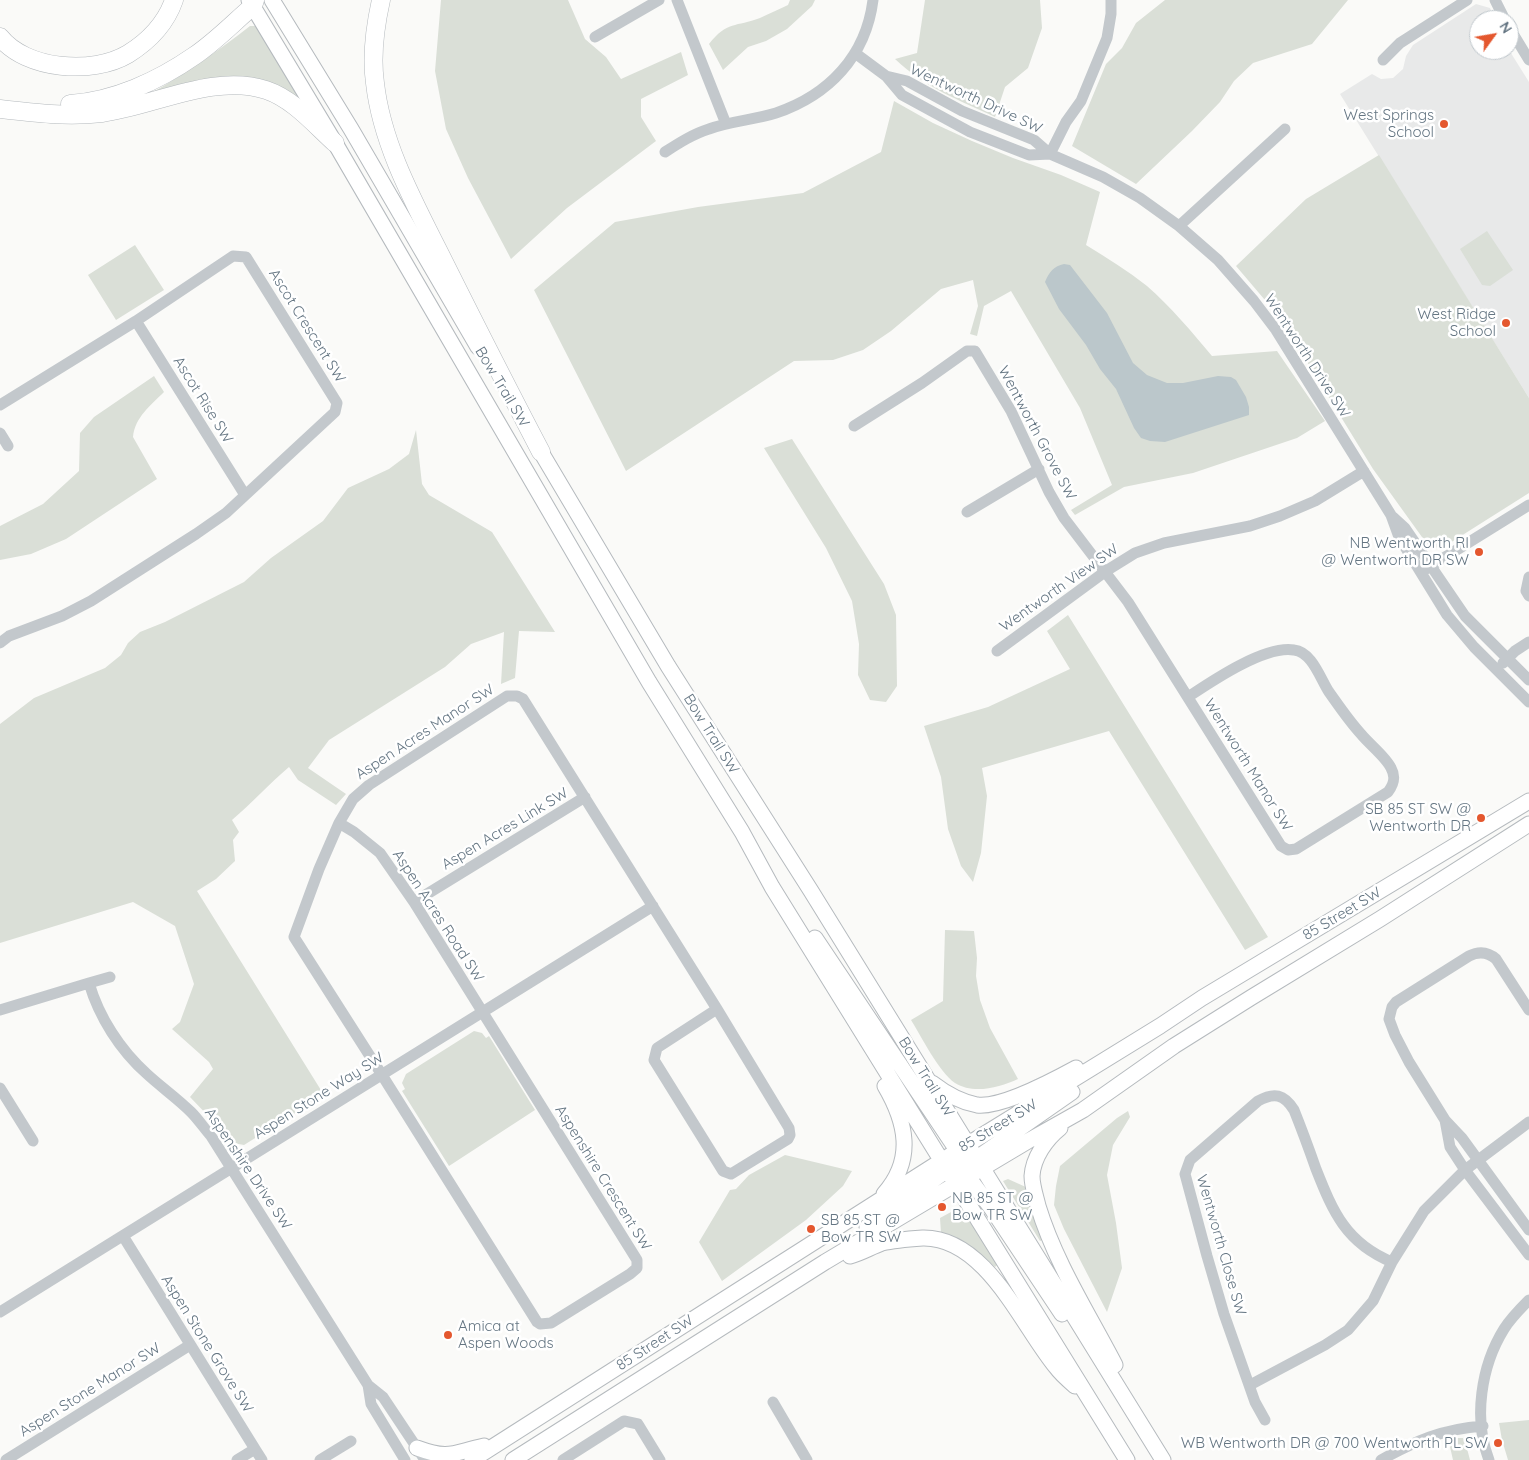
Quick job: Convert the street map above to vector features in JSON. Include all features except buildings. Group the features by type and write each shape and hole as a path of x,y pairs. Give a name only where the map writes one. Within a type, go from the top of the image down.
{"highway":[{"path":"0,37 22,56 45,63 70,67 98,64 126,55 151,37 170,13 174,0"},
{"path":"381,0 375,34 374,66 379,106 388,135 411,196 540,452"},
{"path":"0,109 83,103 107,98 136,88 166,75 196,55 252,2"},
{"path":"0,109 55,115 102,112 128,108 216,86 254,87 280,97 294,106 335,143"}],"main road":[{"name":"Bow Trail SW","path":"272,0 351,129 668,666 816,899 926,1078 962,1164 1092,1403 1127,1460"},
{"name":"Bow Trail SW","path":"252,2 483,400 649,682 742,832 772,887 962,1164"},
{"name":"85 Street SW","path":"513,1460 825,1262 1116,1054 1202,998 1529,801"},
{"name":"85 Street SW","path":"472,1460 876,1202 1083,1110 1174,1046 1380,919 1529,824"},
{"path":"742,832 817,941 962,1164 1162,1459"},
{"path":"772,887 798,941 891,1096 901,1120 905,1143 901,1164 888,1189 876,1202"},
{"path":"1238,976 1252,997"},
{"path":"926,1078 955,1098 978,1105 993,1104 1021,1094 1143,1037"},
{"path":"1083,1110 1058,1130 1036,1160 1032,1176 1036,1197 1047,1232 1062,1264 1153,1435 1162,1459"},
{"path":"745,1313 962,1164"},
{"path":"825,1262 893,1241 925,1238 954,1245 981,1266 1008,1299 1056,1368 1092,1403"},
{"path":"421,1454 452,1456 498,1444"}],"street":[{"path":"595,37 659,0"},
{"path":"677,0 726,124"},
{"path":"665,152 696,134 726,124 777,112 819,91 835,78 855,54 865,34 873,0"},
{"path":"1050,154 1066,122 1081,101 1106,38 1111,14 1111,0"},
{"path":"1383,60 1400,43 1467,0"},
{"path":"1519,44 1529,60"},
{"name":"Wentworth Drive SW","path":"855,54 886,76 902,95 970,132 1029,155 1050,154"},
{"name":"Wentworth Drive SW","path":"886,76 907,81 962,111 1034,140 1050,154 1124,188 1180,226 1201,244 1232,275 1276,330 1391,515 1399,537 1446,615 1460,633 1529,702"},
{"path":"1180,226 1285,129"},
{"name":"Ascot Crescent SW","path":"0,405 136,321 233,256 246,257 338,402 335,412 226,513 91,601 62,616 9,636 0,643"},
{"name":"Ascot Rise SW","path":"136,321 245,495"},
{"name":"Wentworth Grove SW","path":"854,426 922,383 967,351 975,351 1012,411 1049,492 1064,518 1106,571"},
{"path":"0,432 8,446"},
{"path":"966,512 1039,469"},
{"name":"Wentworth View SW","path":"997,651 1106,571 1135,553 1164,543 1250,526 1280,516 1315,501 1364,471"},
{"path":"1420,572 1529,505"},
{"name":"Wentworth Drive SW","path":"1391,515 1406,528 1465,616 1529,680"},
{"name":"Wentworth Manor SW","path":"1106,571 1128,602 1281,846 1285,849 1296,849 1388,792 1394,782 1391,768 1351,722 1311,662 1305,654 1299,651 1292,649 1278,650 1234,668 1188,697"},
{"path":"1529,578 1526,591 1529,596"},
{"path":"1496,670 1507,658 1529,642"},
{"name":"Aspen Acres Manor SW","path":"382,1074 294,937 319,869 339,823 353,799 369,785 507,696 512,695 523,698 527,703 654,906 717,1009 790,1132 788,1139 731,1174 723,1171 654,1060 657,1048 717,1009"},
{"name":"Aspen Acres Link SW","path":"414,902 585,797"},
{"name":"Aspen Acres Road SW","path":"339,823 354,832 380,853 414,902 482,1012"},
{"name":"Aspen Stone Way SW","path":"0,1312 654,906"},
{"path":"1529,1010 1496,959 1491,955 1482,953 1469,956 1396,1002 1390,1015 1391,1026 1409,1062 1445,1120 1462,1138 1529,1230"},
{"path":"0,1010 110,977"},
{"name":"Aspenshire Drive SW","path":"89,983 93,997 105,1021 128,1054 146,1073 192,1113 211,1136 368,1385 383,1397 421,1454"},
{"name":"Aspenshire Crescent SW","path":"382,1074 539,1323 546,1325 552,1323 630,1274 637,1268 637,1260 482,1012"},
{"path":"0,1088 33,1141"},
{"name":"Wentworth Close SW","path":"1265,1420 1255,1402 1224,1314 1186,1178 1187,1164 1258,1101 1268,1096 1284,1098 1294,1110 1329,1202 1338,1218 1364,1246 1392,1262"},
{"path":"1445,1120 1450,1147 1529,1255"},
{"path":"1250,1385 1325,1345 1348,1330 1373,1301 1392,1262 1424,1212 1465,1170 1529,1122"},
{"name":"Aspen Stone Grove SW","path":"123,1236 262,1460"},
{"path":"1489,1460 1482,1426 1482,1392 1486,1371 1504,1329 1529,1300"},
{"name":"Aspen Stone Manor SW","path":"6,1460 190,1345"},
{"name":"Aspenshire Drive SW","path":"368,1385 371,1404 405,1460"},
{"path":"773,1402 807,1460"},
{"path":"563,1460 624,1421 638,1424 660,1460"},
{"path":"1381,1460 1414,1442 1434,1435 1466,1427 1482,1426"},
{"path":"320,1460 351,1441"},
{"path":"237,1460 255,1449"}],"shaded area":[{"path":"441,0 568,0 585,39 606,57 621,79 681,52 688,75 641,99 641,117 656,141 567,208 511,259 468,178 446,129 435,71"},
{"path":"790,0 815,0 812,6 787,29 766,41 748,47 723,70 709,44 715,37 727,28 760,18 788,5"},
{"path":"925,0 1040,0 1042,28 1028,68 1005,87 995,117 955,99 930,85 895,59 917,53"},
{"path":"1165,0 1348,0 1312,44 1253,63 1234,81 1220,102 1192,131 1136,184 1072,146 1106,64 1122,48 1136,23"},
{"name":"West Springs School","path":"1476,4 1490,8 1491,10 1469,10 1469,60 1515,60 1529,82 1529,398 1340,94 1372,74 1381,79 1393,78 1403,69 1406,56 1413,45"},
{"path":"250,26 256,26 302,96 298,100 288,92 153,92 203,61"},
{"path":"894,101 933,123 972,141 1100,192 1086,245 1147,286 1173,311 1212,356 1277,351 1325,421 1297,438 1193,473 1124,487 1075,515 1071,510 1112,485 1080,408 1011,291 984,306 977,336 970,334 978,306 973,280 941,289 891,331 863,350 833,360 794,361 626,471 534,290 615,222 698,207 803,193 881,152"},
{"path":"1379,155 1529,398 1529,493 1442,548 1432,547 1427,544 1373,469 1288,331 1270,306 1236,266 1306,199"},
{"path":"1487,231 1513,270 1490,286 1482,285 1460,249"},
{"path":"135,245 164,290 116,320 88,275"},
{"path":"1064,264 1070,265 1107,313 1133,363 1147,375 1167,383 1183,383 1218,376 1231,377 1236,380 1246,397 1249,415 1165,442 1141,438 1134,428 1116,389 1059,309 1045,282 1052,270"},
{"path":"154,376 164,392 140,417 133,437 157,479 66,539 31,554 0,560 0,526 43,504 79,471 80,433 94,417"},
{"path":"416,430 422,484 429,495 492,532 555,632 519,631 515,678 501,684 504,632 471,644 445,667 329,740 308,768 346,794 336,805 298,780 289,767 232,820 239,832 233,840 235,861 216,879 197,891 324,1095 244,1145 228,1142 211,1119 190,1097 213,1069 209,1062 172,1029 180,1022 194,984 175,926 133,902 0,943 0,724 34,698 105,668 121,655 128,643 140,632 165,622 244,582 271,558 323,521 348,488 389,469 409,454"},
{"path":"792,439 884,584 896,615 897,686 886,702 870,700 858,675 859,644 852,601 826,548 764,448"},
{"path":"1068,615 1268,937 1245,950 1109,731 982,768 987,796 981,853 973,882 961,866 948,829 941,777 924,726 988,707 1070,669 1047,631"},
{"path":"945,930 974,931 977,958 976,976 980,1000 990,1028 1018,1079 995,1087 970,1089 962,1087 943,1071 911,1020 943,1001"},
{"path":"474,1031 482,1033 486,1038 489,1036 535,1110 449,1166 402,1091 405,1089 402,1083 406,1074"},
{"path":"1128,1111 1130,1117 1113,1145 1107,1175 1122,1268 1107,1312 1064,1229 1054,1205 1060,1166"},
{"path":"785,1155 852,1171 843,1186 806,1220 722,1281 699,1242 730,1190 736,1189 749,1175"},
{"path":"1008,1179 1028,1188 1045,1239 1040,1241 1003,1181"},
{"path":"962,1206 998,1264 995,1267 968,1245 941,1233 940,1218"},
{"path":"1529,1420 1529,1460 1508,1460 1499,1423"},
{"path":"1456,1436 1457,1438 1463,1438 1465,1441 1470,1460 1453,1460 1448,1438"}],"place":[{"name":"West Springs School","path":"1444,124"},
{"name":"West Ridge School","path":"1506,323"},
{"name":"NB Wentworth RI @ Wentworth DR SW","path":"1479,552"},
{"name":"SB 85 ST SW @ Wentworth DR","path":"1481,818"},
{"name":"NB 85 ST @ Bow TR SW","path":"942,1207"},
{"name":"SB 85 ST @ Bow TR SW","path":"811,1229"},
{"name":"Amica at Aspen Woods","path":"448,1335"},
{"name":"WB Wentworth DR @ 700 Wentworth PL SW","path":"1498,1443"}]}
